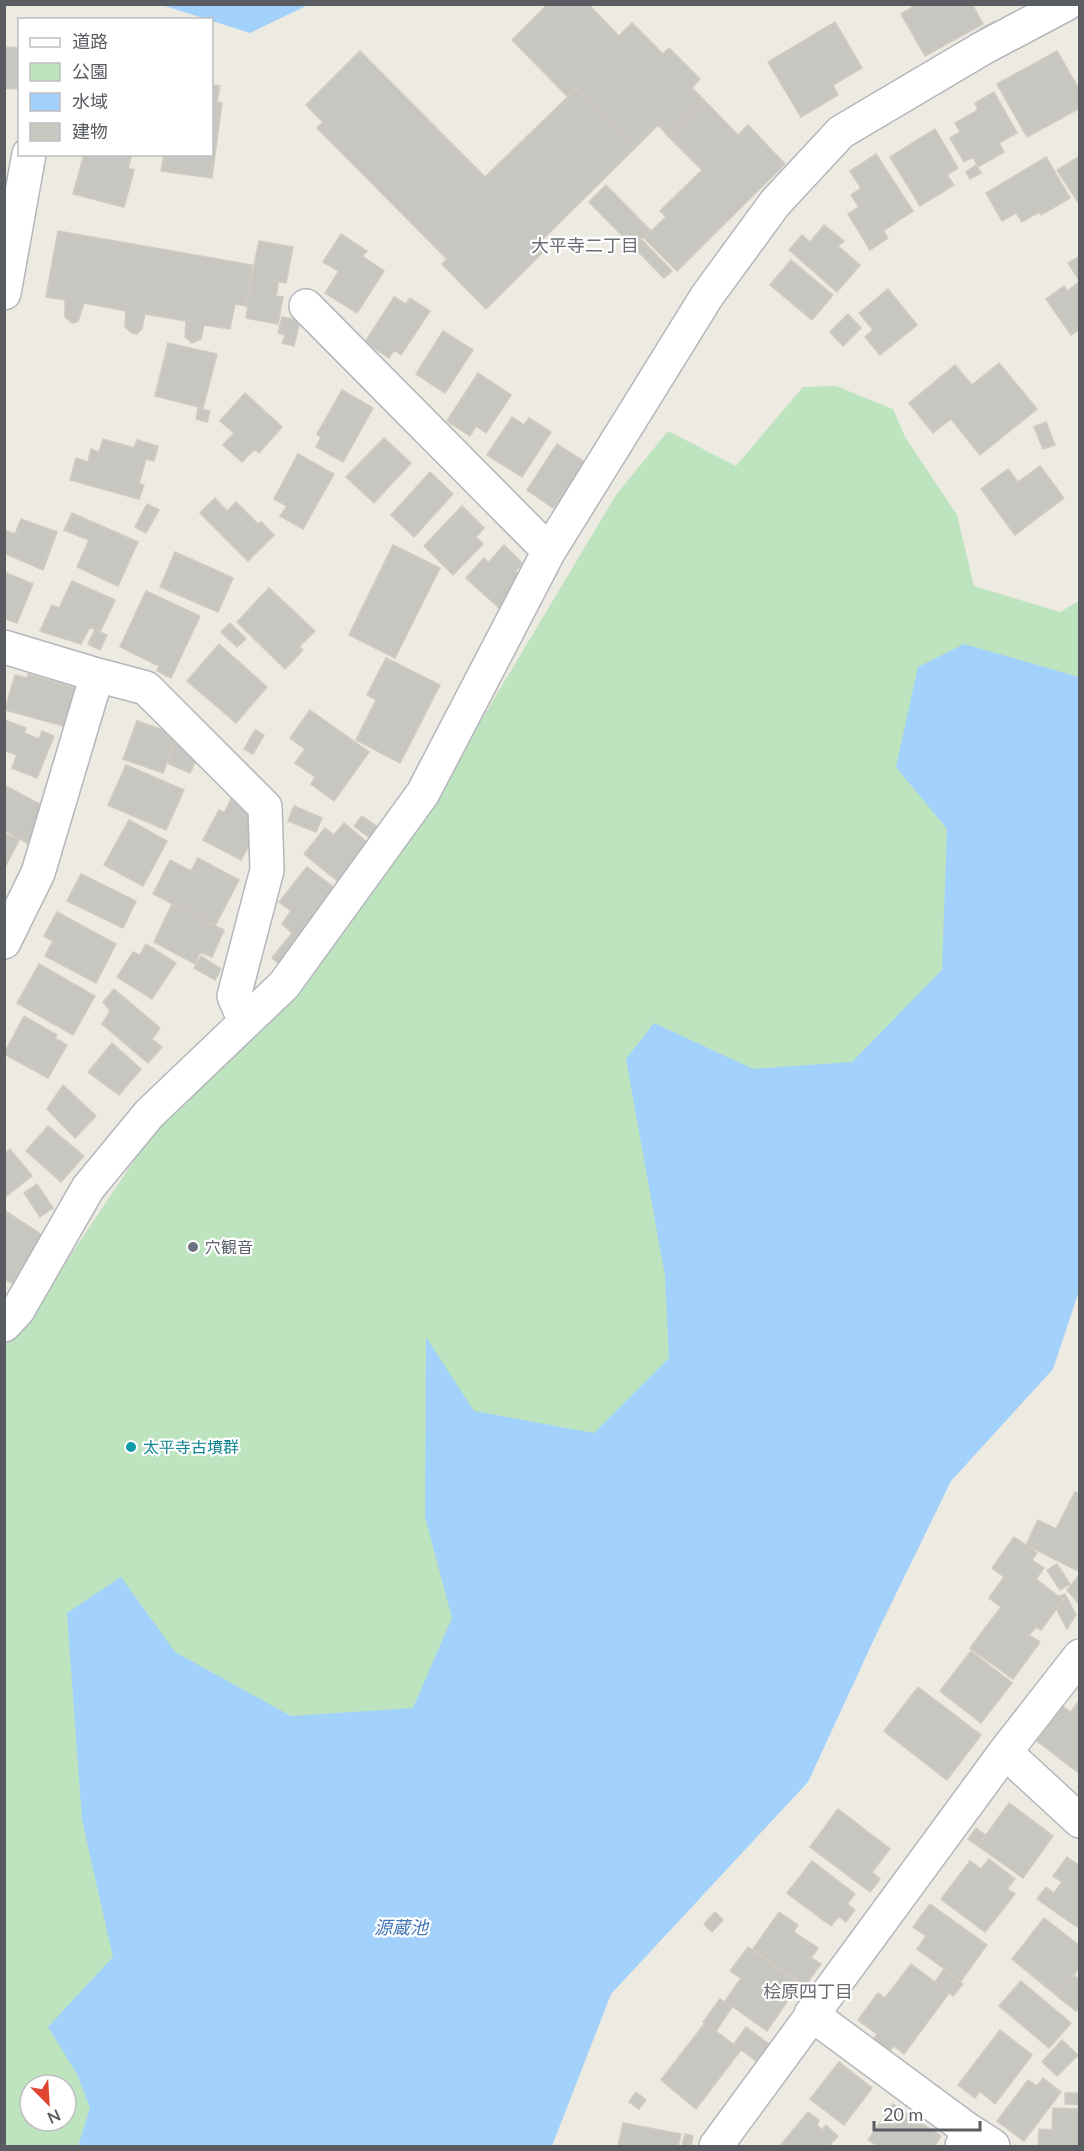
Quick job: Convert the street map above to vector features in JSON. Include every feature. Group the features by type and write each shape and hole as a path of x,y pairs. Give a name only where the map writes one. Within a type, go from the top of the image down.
{"street":[{"path":"4,1325 18,1310 88,1188 149,1114 284,985 423,794 549,551 707,296 775,203 841,132 983,48 1066,4"},
{"path":"4,293 29,156"},
{"path":"306,306 549,551"},
{"path":"4,646 146,688 265,807 267,870 234,996 245,1022"},
{"path":"4,942 38,873 97,675"},
{"path":"716,2146 1005,1752 1080,1656"},
{"path":"1005,1752 1080,1821"},
{"path":"811,2014 974,2141"}],"green space":[{"path":"836,386 893,409 905,437 957,515 974,586 1060,612 1079,601 1079,707 967,857 954,996 699,1359 483,1633 422,1739 126,1901 99,2146 5,2146 5,1345 28,1318 156,1128 434,799 616,495 668,431 736,466 803,387"}],"water":[{"path":"162,5 308,5 250,33 213,21 213,18 203,18"},
{"name":"源蔵池","path":"964,644 1079,677 1080,1288 1053,1369 951,1481 808,1782 611,1994 552,2146 78,2146 90,2108 78,2073 48,2027 113,1957 82,1820 67,1613 121,1577 175,1652 291,1716 413,1708 452,1618 425,1517 426,1337 474,1411 594,1433 669,1358 665,1276 626,1059 654,1023 753,1069 852,1062 942,970 947,829 896,767 918,667"}],"building":[{"path":"548,4 588,4 619,36 632,23 663,54 669,48 700,79 692,88 704,100 668,136 658,125 635,148 576,89 567,96 512,40"},
{"path":"918,4 972,4 983,24 925,56 901,14"},
{"path":"995,21 1000,31 983,39 978,30"},
{"path":"835,22 862,68 833,85 838,95 801,117 768,62"},
{"path":"4,47 18,48 18,89 4,88"},
{"path":"360,51 485,177 576,89 635,148 537,245 543,252 486,309 442,264 447,259 317,128 323,122 306,105"},
{"path":"1057,51 1080,91 1080,108 1027,137 997,84"},
{"path":"213,85 220,86 217,102 222,103 212,178 161,171 164,156 213,156"},
{"path":"994,92 1017,133 999,143 1004,152 978,167 973,157 964,162 950,138 960,132 955,123 978,110 975,103"},
{"path":"704,100 738,135 748,125 785,164 677,271 644,238 666,217 660,211 702,170 668,136"},
{"path":"935,129 958,168 947,175 954,185 920,206 890,157"},
{"path":"876,154 913,211 883,231 888,238 870,250 848,214 859,207 851,195 861,188 850,171"},
{"path":"83,156 131,156 128,168 134,170 124,207 73,194"},
{"path":"1080,156 1080,205 1057,170"},
{"path":"1046,157 1070,198 1041,215 1039,212 1022,222 1016,213 1002,221 986,193"},
{"path":"976,165 981,173 970,179 966,172"},
{"path":"606,185 651,231 641,239 672,271 664,278 589,202"},
{"path":"824,225 844,241 838,246 860,265 837,292 789,250 802,235 810,242"},
{"path":"58,231 252,265 246,306 235,304 230,329 204,325 201,339 192,343 185,337 186,321 145,314 142,329 137,334 125,327 126,311 84,303 79,319 72,323 65,317 65,300 46,297"},
{"path":"341,234 367,251 362,256 384,271 357,313 325,293 339,271 323,262"},
{"path":"259,241 293,247 286,283 278,281 276,296 283,297 278,324 246,318 247,298"},
{"path":"1080,256 1080,280 1079,280 1068,263"},
{"path":"791,260 833,295 812,320 770,285"},
{"path":"1078,283 1080,329 1071,335 1046,299 1064,286 1067,291"},
{"path":"888,289 917,325 880,355 865,337 873,330 859,313"},
{"path":"394,297 406,304 410,298 430,311 401,355 394,350 389,358 365,342"},
{"path":"848,314 861,328 843,346 830,332"},
{"path":"282,317 300,321 294,346 282,343 285,335 278,333"},
{"path":"443,331 473,350 445,393 416,374"},
{"path":"168,343 217,354 203,408 155,396"},
{"path":"999,363 1037,409 980,455 951,419 933,433 909,403 955,365 972,385"},
{"path":"478,373 511,395 486,433 476,426 470,436 447,421"},
{"path":"342,390 373,408 343,462 316,447 321,437 317,434"},
{"path":"245,393 282,427 259,453 255,449 242,462 223,445 234,433 220,421"},
{"path":"198,408 210,411 207,422 196,419"},
{"path":"512,417 524,425 529,418 551,432 522,477 487,455"},
{"path":"1046,422 1055,445 1043,449 1034,427"},
{"path":"384,438 411,463 374,503 346,477"},
{"path":"103,439 134,448 137,440 158,446 154,461 146,459 139,483 144,485 139,499 70,480 76,458 88,462 91,449 99,452"},
{"path":"557,444 588,464 565,500 561,497 553,508 527,490"},
{"path":"298,454 334,474 303,529 280,516 287,506 274,499"},
{"path":"1040,466 1064,498 1015,535 981,489 1008,469 1018,482"},
{"path":"430,472 453,494 414,537 391,515"},
{"path":"215,498 227,511 236,502 258,524 261,522 274,535 248,561 200,513"},
{"path":"147,504 159,510 146,533 135,527"},
{"path":"462,506 484,528 476,537 483,544 453,575 424,546"},
{"path":"72,513 138,542 118,586 77,567 89,540 64,530"},
{"path":"21,519 57,532 43,570 4,553 4,530 15,534"},
{"path":"393,545 440,568 395,658 349,635"},
{"path":"504,545 523,564 515,571 526,581 500,609 466,578 484,558 488,563"},
{"path":"175,552 233,578 218,612 160,587"},
{"path":"4,572 33,584 17,623 4,618"},
{"path":"72,581 115,600 100,632 90,627 81,644 40,631 52,605 59,608"},
{"path":"269,588 315,631 299,647 303,650 285,669 237,622"},
{"path":"146,591 200,616 171,678 157,671 159,666 120,647"},
{"path":"230,623 246,639 237,647 221,632"},
{"path":"95,630 107,635 100,650 88,644"},
{"path":"219,644 267,687 236,723 187,681"},
{"path":"386,658 440,685 400,763 356,740 376,700 367,695"},
{"path":"28,674 75,688 64,726 5,710 15,675 27,678"},
{"path":"310,710 369,752 334,801 311,784 315,777 295,763 305,749 290,738"},
{"path":"4,720 26,728 24,733 39,739 42,731 54,736 37,778 12,768 17,755 6,751 4,755"},
{"path":"137,721 177,735 163,773 123,759"},
{"path":"255,730 264,735 253,754 244,749"},
{"path":"176,742 200,752 190,773 167,763"},
{"path":"126,765 184,790 166,830 108,805"},
{"path":"4,785 49,809 30,845 4,830"},
{"path":"231,799 255,811 259,827 241,860 203,840 219,810 224,813"},
{"path":"294,806 322,818 316,832 288,821"},
{"path":"362,816 383,831 375,842 354,826"},
{"path":"129,820 167,841 143,886 104,865"},
{"path":"344,823 372,846 341,884 304,854 325,828 334,835"},
{"path":"4,833 19,840 4,869"},
{"path":"198,858 239,880 215,926 153,894 170,860 191,871"},
{"path":"307,867 340,892 285,969 272,958 292,933 282,924 291,911 279,902"},
{"path":"81,874 136,901 123,928 67,901"},
{"path":"172,904 224,930 212,957 200,952 195,964 154,942"},
{"path":"57,912 116,944 96,983 45,956 53,941 44,936"},
{"path":"146,944 176,963 152,999 117,977 133,952 140,955"},
{"path":"201,956 221,969 215,980 194,968"},
{"path":"39,964 95,996 73,1035 17,1003"},
{"path":"114,989 160,1028 152,1039 162,1047 148,1063 102,1024 110,1011 103,1002"},
{"path":"24,1016 57,1035 55,1038 67,1045 48,1078 4,1054"},
{"path":"112,1043 141,1069 119,1095 88,1072"},
{"path":"63,1085 96,1116 75,1138 47,1109"},
{"path":"48,1126 84,1156 61,1182 26,1151"},
{"path":"10,1149 32,1176 4,1198 4,1154"},
{"path":"37,1184 53,1208 40,1217 24,1193"},
{"path":"4,1210 48,1239 17,1287 4,1278"},
{"path":"1075,1492 1080,1494 1080,1572 1026,1545 1038,1520 1056,1529"},
{"path":"1014,1537 1037,1553 1032,1560 1044,1568 1036,1579 1063,1600 1041,1630 1036,1627 1029,1635 1040,1642 1013,1679 970,1648 1001,1607 989,1598 1004,1577 992,1568"},
{"path":"1057,1564 1070,1584 1060,1590 1047,1570"},
{"path":"1080,1574 1080,1605 1067,1590"},
{"path":"1065,1594 1076,1615 1067,1629 1057,1610 1064,1600 1059,1596"},
{"path":"971,1651 1012,1683 981,1723 940,1691"},
{"path":"918,1687 981,1735 947,1780 884,1731"},
{"path":"1080,1699 1080,1774 1037,1741 1061,1705 1071,1712"},
{"path":"1009,1803 1053,1836 1023,1878 978,1846"},
{"path":"838,1809 890,1849 872,1872 880,1879 870,1892 810,1847"},
{"path":"976,1828 985,1835 978,1846 968,1839"},
{"path":"1067,1857 1080,1866 1080,1929 1037,1899 1046,1887 1054,1893 1062,1882 1053,1876"},
{"path":"989,1859 1015,1879 1007,1889 1015,1894 985,1932 941,1899 970,1861 981,1869"},
{"path":"812,1861 855,1894 847,1904 855,1910 846,1922 839,1916 831,1926 787,1893"},
{"path":"930,1904 987,1945 961,1981 917,1949 926,1936 913,1927"},
{"path":"715,1912 723,1920 712,1932 704,1924"},
{"path":"779,1912 798,1925 794,1932 818,1948 811,1958 821,1964 805,1986 753,1949"},
{"path":"1044,1918 1080,1946 1080,1967 1057,1996 1012,1959"},
{"path":"748,1947 800,1983 767,2031 725,2001 741,1978 730,1971"},
{"path":"911,1964 949,1993 904,2054 894,2046 888,2053 872,2041 877,2034 858,2020 878,1993 885,1998"},
{"path":"944,1969 963,1984 953,1996 935,1982"},
{"path":"1073,1975 1080,1980 1080,2006 1076,2011 1057,1996"},
{"path":"1021,1981 1071,2023 1049,2048 999,2006"},
{"path":"720,1999 732,2007 716,2031 703,2022"},
{"path":"705,2023 741,2050 696,2109 661,2080"},
{"path":"746,2027 769,2044 756,2061 734,2044"},
{"path":"1000,2030 1032,2055 995,2104 980,2091 975,2098 958,2085"},
{"path":"1062,2040 1078,2055 1057,2076 1042,2062"},
{"path":"839,2062 872,2088 844,2125 810,2099"},
{"path":"1043,2078 1061,2092 1024,2141 997,2121 1028,2080 1037,2086"},
{"path":"636,2092 646,2100 639,2109 629,2102"},
{"path":"1065,2093 1080,2093 1080,2105 1065,2104"},
{"path":"893,2104 941,2136 935,2146 878,2146 868,2140"},
{"path":"1053,2108 1080,2109 1080,2146 1038,2146 1039,2129 1052,2130"},
{"path":"808,2112 819,2120 817,2125 822,2130 826,2125 838,2136 829,2146 780,2146"},
{"path":"623,2123 681,2134 678,2146 618,2146"},
{"path":"685,2134 693,2136 691,2146 682,2146"}],"place":[{"name":"穴観音","path":"193,1247"},
{"name":"太平寺古墳群","path":"131,1447"}],"district":[{"name":"大平寺二丁目","path":"585,246"},
{"name":"桧原四丁目","path":"808,1992"}]}
